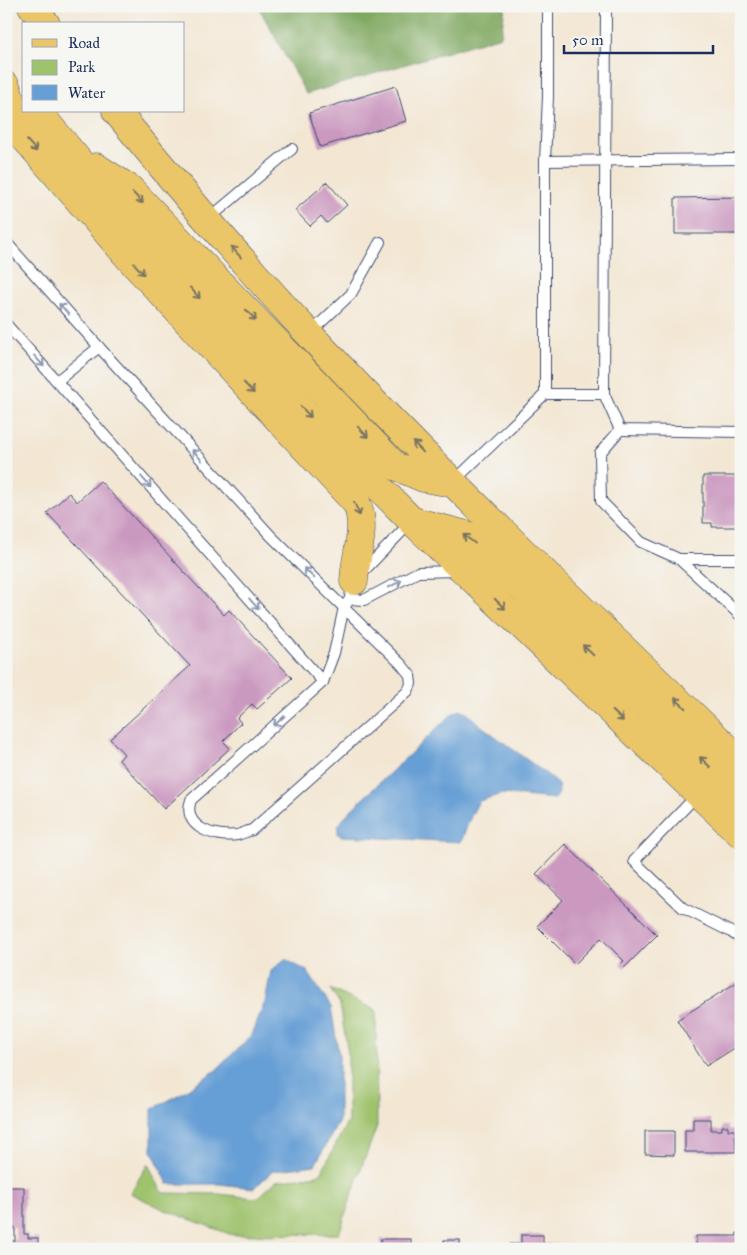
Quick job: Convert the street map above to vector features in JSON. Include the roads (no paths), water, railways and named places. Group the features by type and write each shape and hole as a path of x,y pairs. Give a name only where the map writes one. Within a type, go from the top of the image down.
{"main road":[{"path":"32,6 44,22"},
{"path":"6,74 22,93"},
{"path":"6,86 23,136 138,268 357,504 361,515 362,530 349,596"},
{"path":"38,112 165,259 303,410 412,521 741,834"},
{"path":"117,112 207,219 309,334 452,483 741,761"},
{"path":"70,150 130,189 395,466 423,478 452,483"},
{"path":"412,521 466,535 741,796"}],"lane":[{"path":"545,394 545,160 548,97 548,6"},
{"path":"606,6 604,394 620,430"},
{"path":"207,219 292,149"},
{"path":"545,160 741,160"},
{"path":"6,242 98,347 271,536 349,596 390,652 410,675 408,691 252,830 237,835 225,835 213,834 201,829 193,822 189,812 191,800 323,682 334,653 349,596 412,521"},
{"path":"309,334 351,294 380,242"},
{"path":"6,324 323,682"},
{"path":"57,381 98,347"},
{"path":"452,483 545,394 604,394"},
{"path":"741,432 620,430 600,452 601,501 641,542 679,559 741,616"},
{"path":"679,559 741,559"},
{"path":"349,596 364,600 418,572 464,571"},
{"path":"698,793 634,861 682,908 731,932 741,939"}],"water":[{"path":"460,710 468,714 553,779 558,785 559,793 555,799 502,794 479,801 461,842 342,836 338,834 338,826 349,812 452,714"},
{"path":"285,959 307,971 331,1007 339,1056 339,1121 315,1165 273,1171 254,1188 219,1184 168,1184 152,1151 152,1109 177,1096 215,1071 252,1035 265,1002 271,971"}]}
